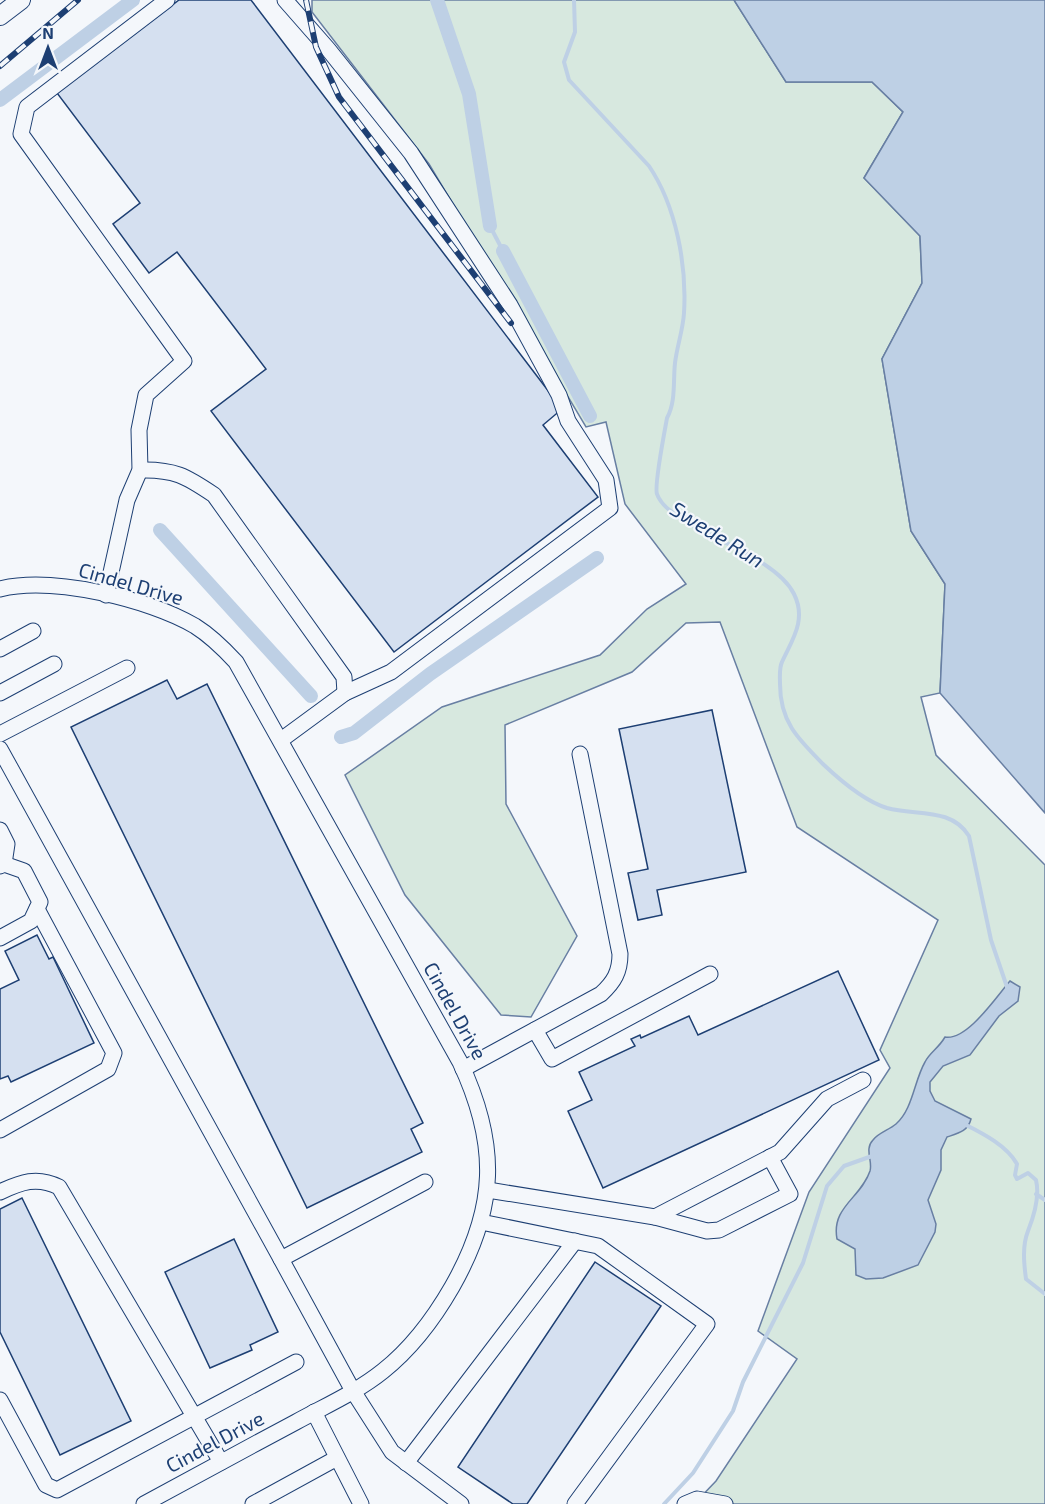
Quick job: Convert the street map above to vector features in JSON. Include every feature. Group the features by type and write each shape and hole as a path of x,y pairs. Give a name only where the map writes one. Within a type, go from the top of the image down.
{"main road":[{"path":"0,16 21,0"}],"street":[{"path":"106,595 127,500 140,470 140,430 146,395 184,361 21,134 27,106 167,0"},
{"path":"281,740 345,693 392,672 610,508 606,480 568,421 559,395 510,305 411,153 328,49 285,0"},
{"path":"140,470 165,469 192,480 214,495 344,677 345,693"},
{"name":"Cindel Drive","path":"0,589 13,586 52,585 106,595 179,618 211,637 241,670 464,1069 485,1127 488,1150 488,1190 481,1222 462,1267 430,1322 399,1357 353,1391 144,1504"},
{"path":"0,649 33,632"},
{"path":"0,693 54,664"},
{"path":"0,734 127,669"},
{"path":"0,749 353,1391 392,1452 461,1504"},
{"path":"464,1069 601,994 613,983 620,967 620,954 580,754"},
{"path":"0,831 7,844 2,865 24,871 40,902 31,921 0,938"},
{"path":"0,1130 108,1069 114,1053 37,909"},
{"path":"535,1030 552,1059 710,974"},
{"path":"655,1217 780,1152 827,1099 863,1080"},
{"path":"488,1190 655,1217 707,1231 719,1230 790,1194 770,1157"},
{"path":"0,1192 26,1180 47,1181 59,1187 221,1462"},
{"path":"281,1259 425,1182"},
{"path":"481,1222 598,1246 707,1324 575,1504"},
{"path":"406,1463 575,1241"},
{"path":"0,1400 46,1485 57,1490 296,1362"},
{"path":"314,1412 361,1504"},
{"path":"253,1504 337,1458"},
{"path":"685,1504 697,1499 725,1504"}],"shaded area":[{"path":"312,0 734,0 786,82 872,82 903,112 864,178 920,236 922,283 882,359 911,531 945,584 940,693 921,697 936,755 1045,865 1045,1504 694,1504 716,1481 797,1359 758,1331 809,1192 890,1068 880,1050 938,920 797,827 720,622 686,623 632,672 505,725 506,804 577,936 531,1017 501,1015 405,895 345,775 442,707 600,655 647,609 686,584 625,504 606,422 586,427 429,164 312,12"}],"water":[{"path":"734,0 1045,0 1045,813 940,693 945,584 911,531 882,359 922,283 920,236 864,178 903,112 872,82 786,82"},
{"path":"1010,981 1020,987 1018,1001 999,1016 970,1055 943,1066 930,1082 930,1091 935,1101 971,1119 965,1129 947,1137 941,1150 941,1170 928,1200 936,1224 935,1232 918,1265 883,1278 866,1279 856,1275 855,1249 837,1239 836,1228 842,1211 860,1189 870,1171 870,1144 878,1135 902,1118 925,1062 945,1037 954,1036 972,1025"}],"building":[{"path":"179,0 251,0 562,409 543,425 598,497 394,652 211,411 266,369 177,252 149,273 113,224 140,203 57,93"},
{"path":"167,680 177,699 207,684 423,1123 411,1129 422,1152 307,1208 71,727"},
{"path":"712,710 746,872 657,890 662,915 638,920 628,873 648,869 619,729"},
{"path":"37,935 49,959 53,957 94,1043 11,1082 8,1076 0,1079 0,989 19,980 5,951"},
{"path":"838,971 879,1060 603,1188 568,1111 592,1100 579,1072 635,1046 631,1039 640,1035 641,1038 689,1016 698,1035"},
{"path":"22,1198 131,1421 60,1455 0,1332 0,1209"},
{"path":"234,1239 278,1332 250,1345 252,1350 210,1368 165,1272"},
{"path":"595,1262 661,1306 527,1504 513,1504 458,1467"}],"waterway":[{"path":"0,100 133,0"},
{"path":"437,0 469,94 490,226"},
{"name":"Swede Run","path":"574,0 575,32 564,62 569,80 649,166 666,199 678,236 684,275 683,319 675,363 673,398 660,457 657,494 665,506 680,518 765,565 783,579 794,594 798,603 799,621 794,638 780,667 781,697 787,719 806,747 853,790 870,801 887,808 943,817 953,821 969,836 991,940 1007,987"},
{"path":"490,226 503,251"},
{"path":"503,251 590,416"},
{"path":"160,530 311,696"},
{"path":"341,737 354,733 430,674 597,558"},
{"name":"Swede Run","path":"966,1125 1001,1146 1013,1158 1017,1164 1015,1175 1017,1179 1028,1173 1036,1180 1037,1200 1026,1237 1024,1255 1026,1279 1045,1294"},
{"path":"664,1504 693,1473 733,1411 743,1382 803,1263 827,1186 844,1166 872,1156"},
{"name":"Swede Run","path":"1036,1194 1045,1200"}],"railway":[{"path":"0,66 78,0"},
{"path":"306,0 316,47 339,97 511,323"}]}
